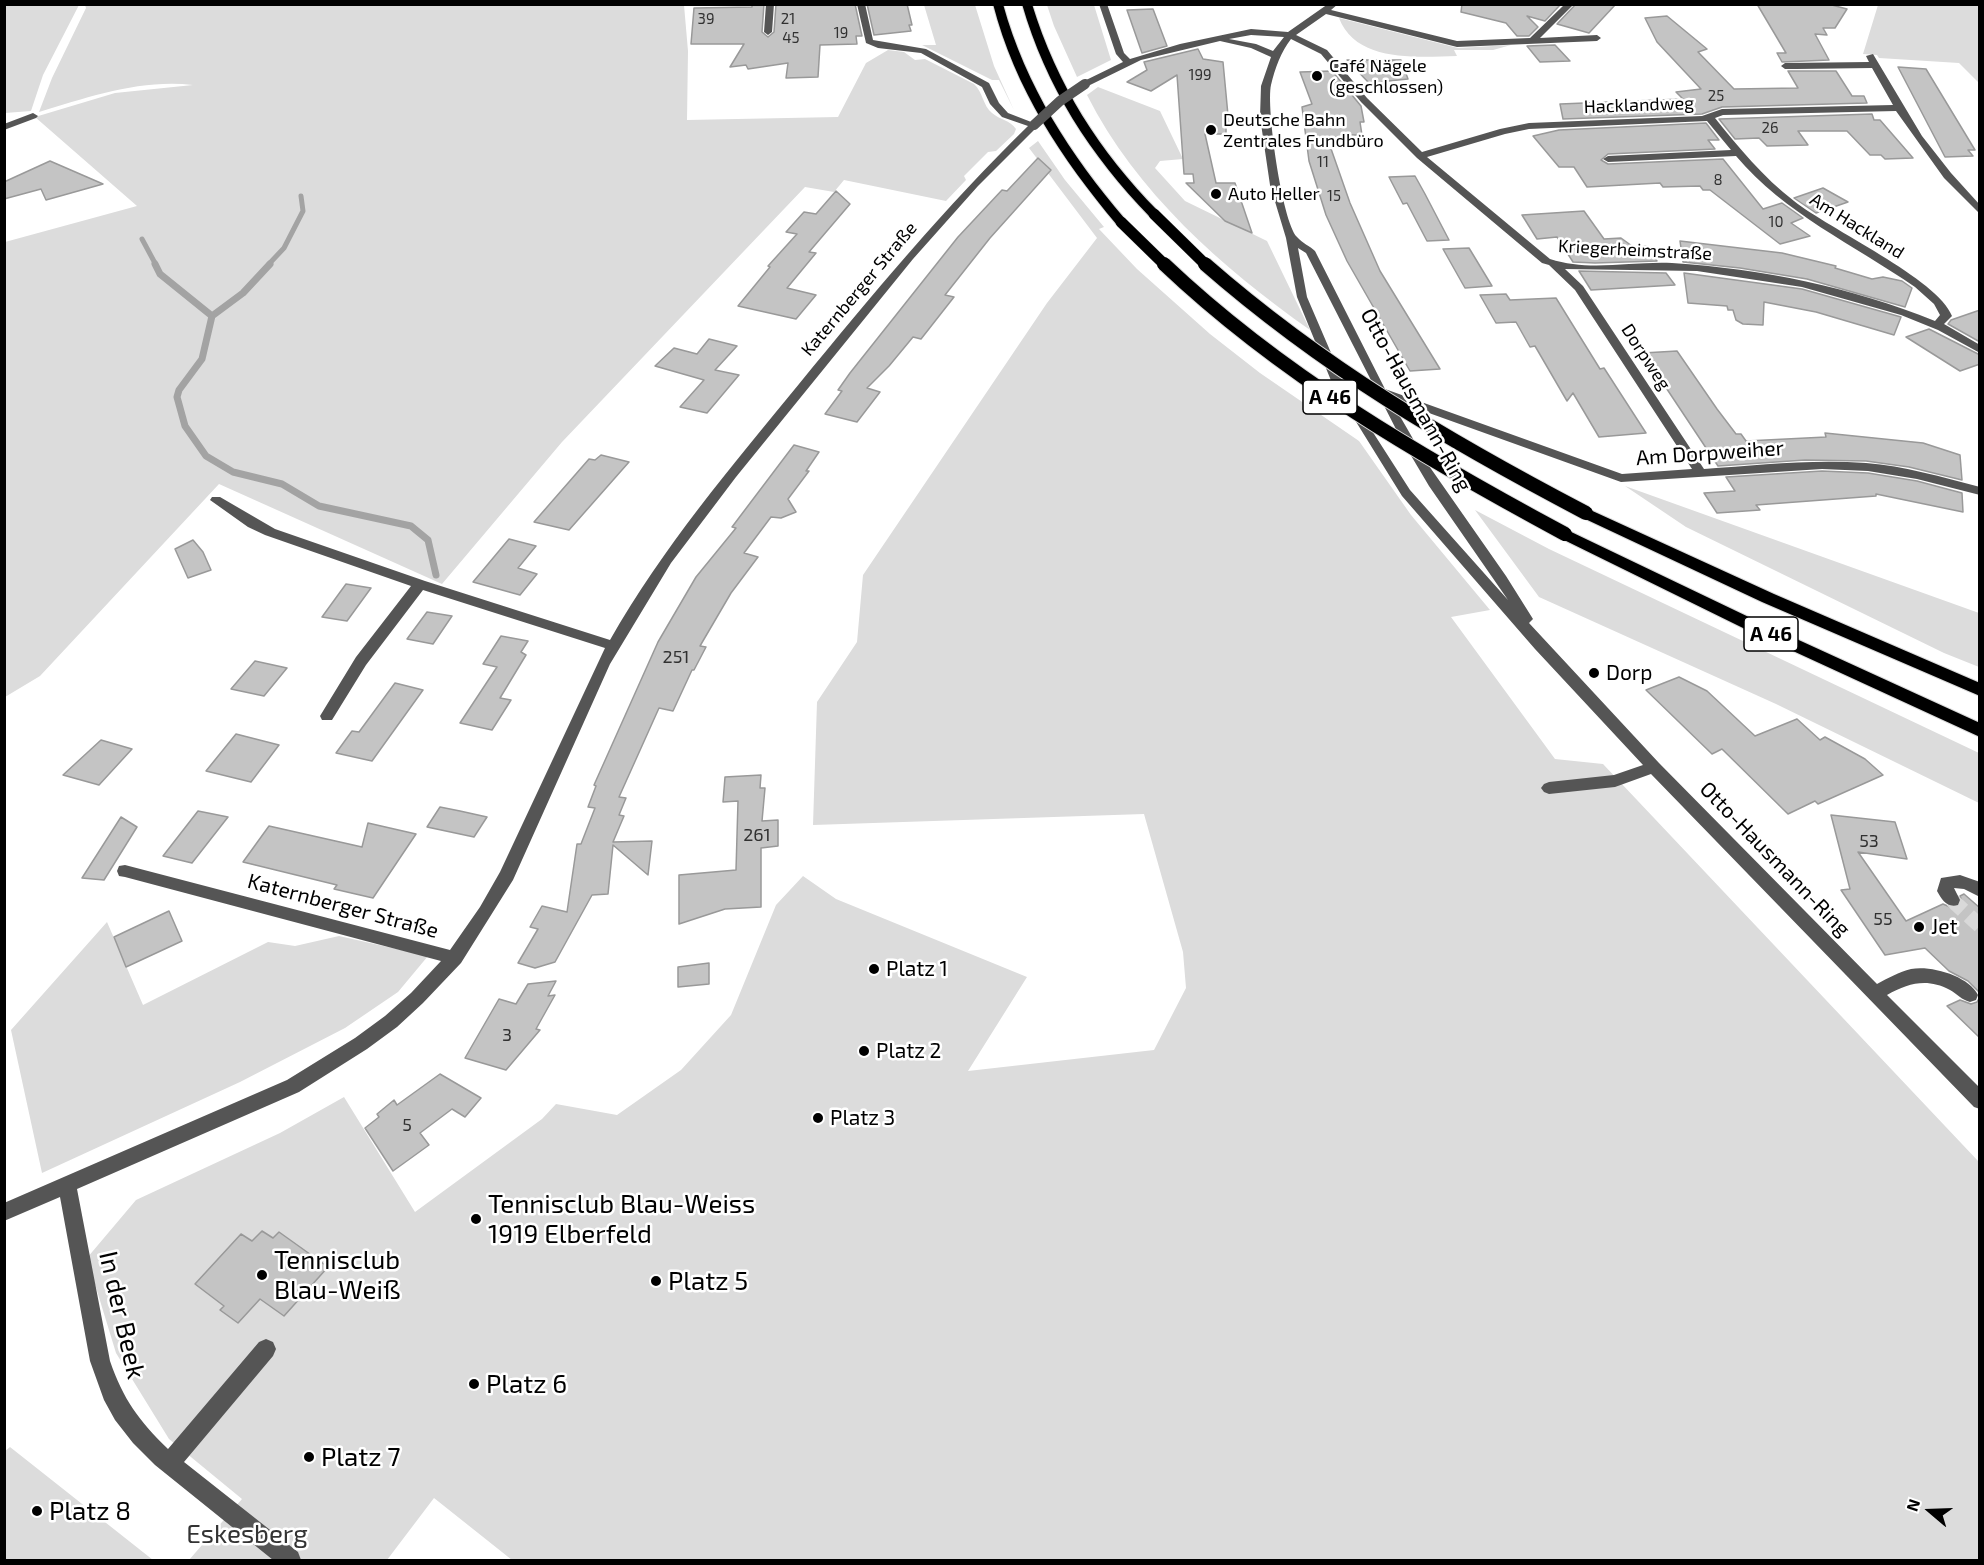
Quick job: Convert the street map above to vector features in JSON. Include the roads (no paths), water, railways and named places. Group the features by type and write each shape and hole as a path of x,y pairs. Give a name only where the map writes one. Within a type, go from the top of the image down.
{"highway":[{"name":"A 46","path":"998,4 1015,58 1052,131 1078,172 1121,222 1200,298 1300,377 1438,465 1565,534 1749,624 1980,731"},
{"name":"A 46","path":"1027,4 1043,52 1083,128 1131,193 1220,280 1317,356 1493,465 1586,513 1768,598 1980,690"}],"street":[{"path":"768,32 770,4"},
{"path":"861,4 869,41 878,45 923,51 980,81 989,88 999,109 1013,118 1034,125"},
{"path":"1103,4 1120,54 1129,63"},
{"path":"1275,55 1290,35 1334,4"},
{"path":"1533,40 1570,4"},
{"path":"1325,11 1457,44 1597,38"},
{"name":"Katernberger Straße","path":"125,871 455,958 491,905 507,875 614,646 666,560 717,492 909,257 974,184 1060,101 1085,84 1129,63 1206,41 1259,32 1290,35"},
{"name":"Kriegerheimstraße","path":"1290,35 1324,52 1364,100 1420,156 1546,261 1554,265 1661,266 1739,273 1817,288 1878,304 1936,325 1980,350"},
{"name":"Katernberger Straße","path":"1206,41 1244,44 1275,55"},
{"name":"Otto-Hausmann-Ring","path":"1275,55 1266,86 1265,117 1275,185 1292,238 1298,279 1309,317 1338,383 1391,473 1424,515 1540,645 1654,767 1874,993 1973,1084 1980,1101"},
{"path":"1870,56 1898,108 1927,152 1980,211"},
{"path":"1785,66 1832,68 1846,65 1875,65"},
{"name":"Hacklandweg","path":"1420,156 1520,127 1709,117 1722,112 1898,108"},
{"path":"4,127 33,116"},
{"name":"Am Hackland","path":"1709,117 1738,153 1781,196 1826,228 1895,269 1945,308 1946,316 1936,325"},
{"path":"1608,159 1738,153"},
{"name":"Otto-Hausmann-Ring","path":"1292,238 1310,251 1420,462 1500,574 1540,645"},
{"name":"Dorpweg","path":"1554,265 1579,288 1701,474"},
{"name":"Am Dorpweiher","path":"1383,392 1613,476 1632,479 1822,465 1868,467 1926,477 1980,491"},
{"path":"216,500 270,532 420,584 614,646"},
{"path":"327,716 361,661 420,584"},
{"path":"1549,788 1615,781 1654,767"},
{"path":"1952,900 1946,891 1947,883 1958,880 1972,884 1980,891"},
{"path":"4,1212 293,1086 342,1058 399,1017 438,979 455,958"},
{"path":"1874,993 1914,976 1938,978 1962,988 1970,995"},
{"name":"In der Beek","path":"67,1185 95,1338 105,1379 123,1413 140,1436 169,1464 290,1560"},
{"path":"169,1464 266,1349"}],"waterway":[{"path":"268,265 284,248 303,211 301,196"},
{"path":"142,239 156,265"},
{"path":"155,264 160,274 212,316"},
{"path":"212,316 243,293 270,264"},
{"path":"212,316 202,359 179,390 177,397 185,426 206,456 233,472 282,484 319,506 411,526 428,540 436,575"}],"tunnel":[{"path":"1952,900 1980,926"}],"place":[{"name":"Café Nägele (geschlossen)","path":"1317,76"},
{"name":"Deutsche Bahn Zentrales Fundbüro","path":"1211,130"},
{"name":"Auto Heller","path":"1216,194"},
{"name":"Dorp","path":"1594,673"},
{"name":"Jet","path":"1919,927"},
{"name":"Platz 1","path":"874,969"},
{"name":"Platz 2","path":"864,1051"},
{"name":"Platz 3","path":"818,1118"},
{"name":"Tennisclub Blau-Weiss 1919 Elberfeld","path":"476,1219"},
{"name":"Tennisclub Blau-Weiß","path":"262,1275"},
{"name":"Platz 5","path":"656,1281"},
{"name":"Platz 6","path":"474,1384"},
{"name":"Platz 7","path":"309,1457"},
{"name":"Platz 8","path":"37,1511"}],"park label":[{"name":"Eskesberg","path":"247,1534"}]}
